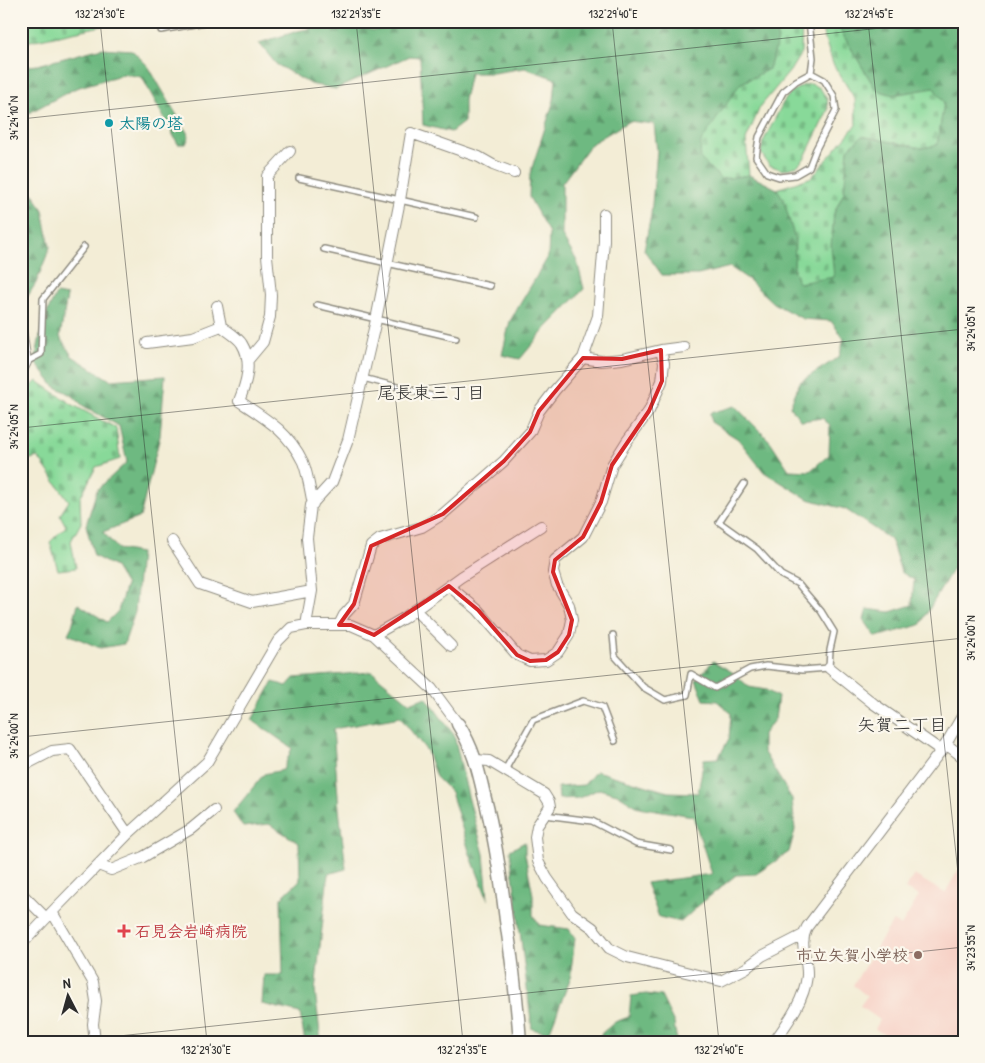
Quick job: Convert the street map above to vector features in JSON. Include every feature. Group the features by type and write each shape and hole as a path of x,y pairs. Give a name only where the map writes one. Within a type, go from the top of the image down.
{"street":[{"path":"306,625 312,591 307,538 311,505 332,482 348,440 376,320 400,200 411,133 479,157 514,173"},
{"path":"248,360 262,342 270,317 271,295 266,256 267,176 290,151"},
{"path":"339,625 344,615 354,604 371,546 380,539 422,526 442,514 504,461 530,432 539,410 584,358 598,316 604,241 604,214"},
{"path":"21,257 21,271"},
{"path":"217,306 222,326 242,344 248,360 247,381 239,401 274,425 291,441 304,464 313,504"},
{"path":"147,343 193,337 222,326"},
{"path":"21,330 26,362 21,372"},
{"path":"584,358 601,361 622,359 684,347"},
{"path":"449,586 478,610 517,655 530,661 546,660 558,652 569,635 572,620 569,605 557,585 553,572 555,560 583,537 601,502 612,465 626,441 649,411 662,381 664,363 661,350"},
{"path":"374,635 404,618 541,526"},
{"path":"172,541 200,584 252,602 312,591"},
{"path":"415,610 451,646"},
{"path":"21,945 128,834 207,762 278,641 291,628 306,625 351,625 374,635 432,689 467,738 476,760 491,821 501,876 518,1010 520,1042"},
{"path":"829,668 874,704 964,758"},
{"path":"476,760 490,761 544,794 550,807 537,826 535,837 538,861 547,878 572,913 592,928 610,948 627,957 721,981 746,968 762,956 803,935 944,747 964,713"},
{"path":"21,767 52,751 70,749 128,834"},
{"path":"98,865 111,870 143,857 191,829 214,810"},
{"path":"21,894 49,915 93,982 96,1001 93,1024 95,1042"},
{"path":"774,1042 804,994 807,974 803,935"}],"lane":[{"path":"160,21 161,30 211,21"},
{"path":"809,21 813,58 811,73"},
{"path":"811,73 824,80 834,96 836,110 809,167 794,175 780,177 767,173 756,158 759,137 783,92 811,73"},
{"path":"299,178 476,218"},
{"path":"26,362 41,354 43,299 84,247"},
{"path":"324,249 490,286"},
{"path":"317,305 456,338"},
{"path":"364,378 432,396"},
{"path":"613,635 615,656 643,687 664,700 687,696 691,674 715,688 750,668 766,666 802,670 829,668 834,632 821,612 798,584 781,575 757,549 719,522 744,484"},
{"path":"505,770 533,720 583,701 602,706 615,741"},
{"path":"544,815 592,821 636,844 671,850"}],"highlighted area":[{"path":"661,350 662,381 649,411 612,465 601,502 583,537 555,560 553,572 572,620 569,635 558,652 546,660 530,661 517,655 478,610 449,586 374,635 351,625 339,625 354,604 371,546 443,514 504,461 530,432 539,411 583,358 622,359"}],"shaded area":[{"name":"市立矢賀小学校","path":"964,860 964,1042 897,1042 875,1029 880,1020 860,1006 867,996 853,985 893,921 901,926 919,896 905,889 914,875 945,893"}],"green space":[{"path":"21,21 105,21 106,25 21,43"},
{"path":"345,21 368,29 379,30 398,21 772,21 778,40 769,69 740,84 721,179 749,175 777,189 783,198 795,239 794,272 834,277 831,246 834,213 844,192 848,149 862,136 922,148 937,145 944,103 934,88 893,95 876,90 840,30 840,21 964,21 964,531 959,558 920,625 876,637 864,620 867,609 890,612 912,605 914,580 901,572 891,540 845,509 808,499 764,472 738,439 711,422 710,413 735,406 770,441 789,470 810,471 829,455 830,425 822,418 801,421 790,406 800,382 839,357 844,339 831,321 803,319 773,303 749,280 730,267 698,275 662,275 644,250 651,215 657,151 654,124 629,121 591,144 562,183 562,236 577,261 584,289 546,328 520,359 502,355 510,321 548,257 549,233 529,197 530,174 554,100 556,79 525,68 493,73 470,73 464,100 464,122 451,132 423,125 420,57 409,56 336,89 310,84 276,64 259,43 298,31"},
{"path":"772,21 802,21 801,53 790,71 760,107 746,140 749,175 721,179 700,158 701,142 740,84 769,69 778,40"},
{"path":"819,21 840,21 840,30 876,90 893,95 934,88 944,103 937,145 922,148 862,136 848,149 844,192 834,213 831,246 834,277 798,283 794,272 795,239 783,198 777,189 812,177 856,125 855,99 833,64"},
{"path":"102,48 132,50 148,66 189,136 186,144 178,144 142,77 124,74 76,88 21,117 21,67 38,65"},
{"path":"811,84 820,88 827,99 828,110 804,159 797,166 783,170 769,165 761,153 763,142 783,103 791,92 804,85"},
{"path":"21,174 43,210 50,247 36,283 22,305 27,273 25,245 21,229"},
{"path":"56,294 67,296 60,337 72,356 110,380 165,376 160,436 140,517 103,532 118,549 140,553 135,612 124,644 100,648 68,634 78,604 107,622 118,611 126,585 115,567 94,556 86,525 97,490 127,462 119,426 82,405 73,396 54,386 35,362 43,321"},
{"path":"37,381 73,405 116,428 120,459 96,467 80,498 81,523 71,541 76,568 58,570 50,542 66,526 60,515 69,501 38,457 23,461 21,459 21,396"},
{"path":"713,661 732,672 749,687 766,690 778,697 775,719 763,734 763,751 792,799 795,830 789,852 756,874 736,875 681,922 659,917 646,883 712,874 693,816 638,807 617,794 599,789 579,798 559,799 558,787 584,785 596,771 668,792 698,793 704,759 718,758 729,739 731,713 717,701 704,700 696,680"},
{"path":"372,672 410,703 426,697 454,735 484,854 488,900 470,854 451,792 436,777 427,751 400,717 333,729 346,869 328,874 315,991 321,1042 305,1042 300,1013 262,1004 264,975 283,975 281,898 300,880 299,843 269,824 243,827 233,812 264,774 283,770 292,748 252,720 273,682 287,686 294,678"},
{"path":"525,842 525,854 533,895 533,915 539,925 569,929 575,938 570,979 549,1033 532,1029 510,850"},
{"path":"646,994 661,996 674,1023 677,1042 599,1042 601,1034 615,1022 629,1017 631,996"}],"place":[{"name":"太陽の塔","path":"109,123"},
{"name":"石見会岩崎病院","path":"124,931"},
{"name":"市立矢賀小学校","path":"918,955"}],"district":[{"name":"尾長東三丁目","path":"431,392"},
{"name":"矢賀二丁目","path":"902,724"}]}
